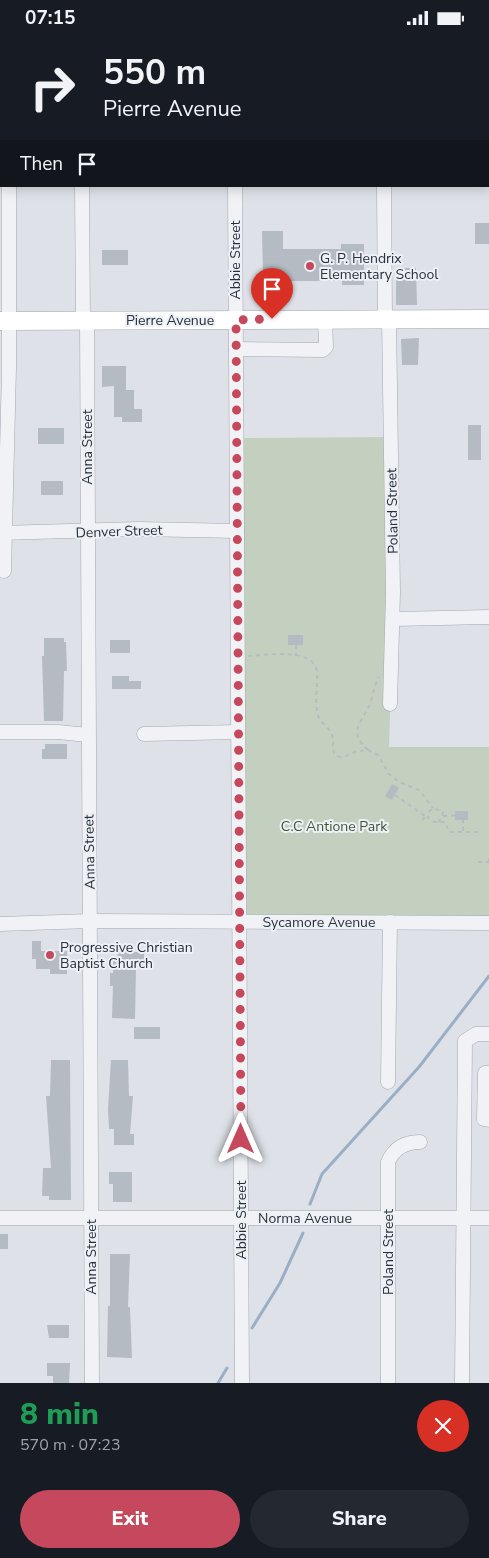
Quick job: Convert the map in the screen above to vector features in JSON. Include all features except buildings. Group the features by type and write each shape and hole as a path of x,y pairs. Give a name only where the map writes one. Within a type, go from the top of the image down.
{"main road":[{"name":"Pierre Avenue","path":"4,321 489,319"}],"street":[{"path":"4,571 2,533 4,321 9,187"},
{"name":"Anna Street","path":"82,187 88,532 92,1383"},
{"name":"Abbie Street","path":"235,187 242,1383"},
{"name":"Poland Street","path":"384,187 393,619 390,704"},
{"path":"236,349 323,350 326,347 325,319"},
{"name":"Denver Street","path":"2,533 88,532 139,529 237,531"},
{"path":"393,619 489,617"},
{"path":"0,732 58,732 88,735"},
{"path":"144,734 238,732"},
{"name":"Sycamore Avenue","path":"0,924 90,921 489,923"},
{"path":"388,1083 390,922"},
{"path":"462,1383 465,1041 476,1034 489,1034"},
{"path":"489,1073 485,1073 484,1119 489,1120"},
{"name":"Poland Street","path":"388,1383 388,1162 391,1154 404,1144 420,1141"},
{"name":"Norma Avenue","path":"0,1218 489,1218"}],"path":[{"path":"296,645 296,656"},
{"path":"244,656 304,656 312,661 317,671 318,715 332,734 332,749 335,755 342,758 355,752 368,750"},
{"path":"391,669 378,678 369,706 361,717 357,729 358,738 368,750 378,755 389,774 398,782 419,790 433,808 441,811 442,816"},
{"path":"395,795 427,816 431,821 445,822 449,832 478,832"},
{"path":"422,821 433,808"},
{"path":"442,816 463,815 463,832"},
{"path":"438,822 442,816"},
{"path":"478,862 489,862"}],"green space":[{"name":"C.C Antione Park","path":"391,437 393,619 389,747 489,747 489,923 239,922 237,438"}],"waterway":[{"path":"310,1204 322,1174 419,1067 489,976"},
{"path":"252,1328 280,1283 303,1233"},
{"path":"218,1383 227,1368"}],"place":[{"name":"G. P. Hendrix Elementary School","path":"310,266"},
{"name":"Progressive Christian Baptist Church","path":"50,955"}],"route":[{"path":"241,1139 236,320 272,319"}]}
